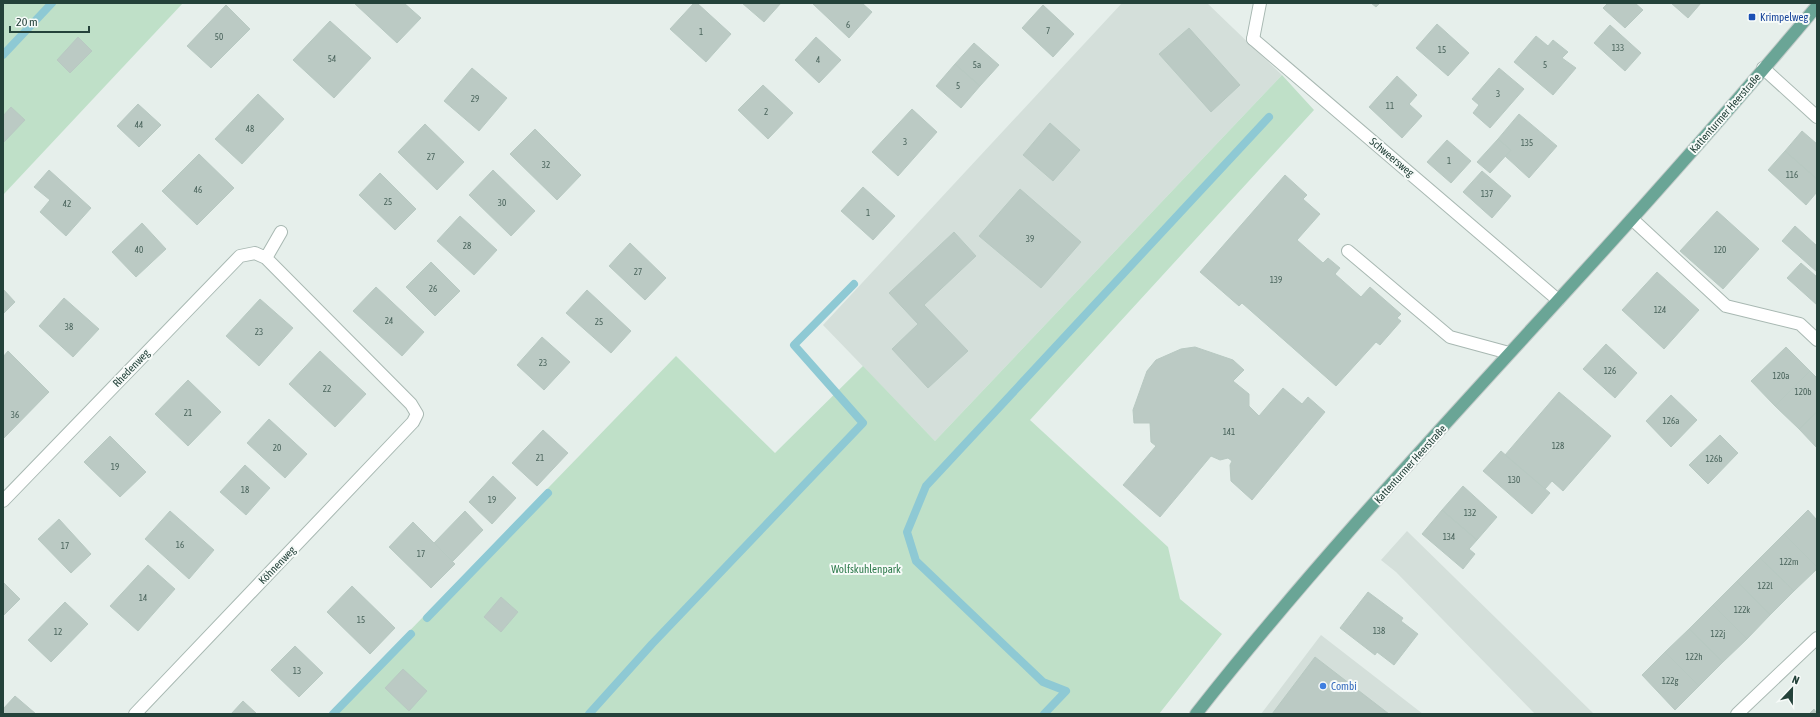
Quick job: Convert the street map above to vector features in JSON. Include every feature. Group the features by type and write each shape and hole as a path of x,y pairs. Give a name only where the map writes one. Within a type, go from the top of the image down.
{"main road":[{"name":"Kattenturmer Heerstraße","path":"1196,714 1244,653 1276,616 1509,353 1632,219 1817,6"}],"street":[{"name":"Schweersweg","path":"1260,3 1253,39 1558,300"},
{"path":"1763,68 1817,117"},
{"path":"1632,219 1726,306 1800,324 1817,340"},
{"path":"266,258 281,232"},
{"path":"1348,251 1450,337 1509,353"},
{"name":"Rhedenweg","path":"3,500 240,256 254,253 266,258"},
{"name":"Köhnenweg","path":"135,714 413,422 417,414 411,404 266,258"},
{"path":"1737,714 1817,638"}],"shaded area":[{"path":"1122,3 1207,3 1282,75 935,441 823,325"},
{"path":"1407,531 1594,714 1535,714 1396,572 1381,560"},
{"path":"1321,635 1423,714 1261,714"}],"green space":[{"path":"3,3 183,3 3,195"},
{"name":"Wolfskuhlenpark","path":"1282,75 1314,110 1030,420 1168,547 1180,599 1222,634 1159,714 329,714 676,356 775,453 863,366 935,441"}],"building":[{"path":"354,3 404,3 421,18 397,43"},
{"path":"694,3 697,3 731,34 706,62 670,29"},
{"path":"742,3 781,3 764,22"},
{"path":"812,3 862,3 872,12 849,38"},
{"path":"1371,3 1380,3 1376,7"},
{"path":"1608,3 1635,3 1643,10 1625,28 1603,8"},
{"path":"1671,3 1701,3 1688,18"},
{"path":"226,5 250,29 211,68 187,46"},
{"path":"1043,5 1074,34 1053,57 1022,28"},
{"path":"330,21 371,58 334,98 293,60"},
{"path":"1437,24 1469,53 1448,76 1416,48"},
{"path":"1610,25 1641,53 1625,71 1594,43"},
{"path":"1189,28 1240,85 1211,112 1159,54"},
{"path":"1536,36 1548,46 1553,40 1568,52 1562,58 1576,68 1553,95 1514,62"},
{"path":"78,37 92,51 70,73 57,60"},
{"path":"816,37 841,60 819,83 795,60"},
{"path":"974,43 999,65 980,86 955,64"},
{"path":"955,64 980,86 961,108 936,86"},
{"path":"472,68 507,98 479,131 444,101"},
{"path":"1499,68 1524,89 1490,128 1473,113 1479,105 1472,99"},
{"path":"1397,76 1417,95 1409,104 1422,116 1402,138 1369,107"},
{"path":"763,85 793,113 768,139 738,110"},
{"path":"258,94 284,119 242,164 215,139"},
{"path":"138,104 161,125 139,147 117,126"},
{"path":"11,107 25,120 4,142 3,116"},
{"path":"912,109 937,132 898,176 872,152"},
{"path":"1519,114 1557,146 1529,178 1505,156 1511,150 1498,139"},
{"path":"1050,123 1080,150 1053,181 1023,155"},
{"path":"425,124 464,162 437,190 398,152"},
{"path":"535,129 581,175 557,200 510,154"},
{"path":"1802,131 1817,144 1817,179 1785,151"},
{"path":"1498,139 1511,150 1490,173 1477,162"},
{"path":"1447,140 1471,161 1451,183 1427,162"},
{"path":"1785,151 1817,179 1817,192 1806,205 1768,170"},
{"path":"199,154 234,188 197,225 162,191"},
{"path":"49,170 91,208 66,236 40,212 50,200 34,187"},
{"path":"493,170 535,211 511,236 469,195"},
{"path":"1482,171 1511,196 1492,218 1463,192"},
{"path":"380,173 416,209 395,230 359,195"},
{"path":"1285,175 1307,195 1303,199 1320,214 1297,240 1323,263 1328,258 1340,268 1335,274 1361,297 1370,287 1401,314 1397,318 1401,321 1380,345 1376,342 1336,386 1242,303 1239,306 1200,272"},
{"path":"863,187 895,216 873,240 841,211"},
{"path":"1020,189 1081,242 1041,288 979,236"},
{"path":"1717,211 1759,249 1723,289 1680,251"},
{"path":"460,216 497,250 474,275 437,241"},
{"path":"142,223 166,249 136,277 112,252"},
{"path":"1795,226 1817,246 1817,272 1782,241"},
{"path":"954,232 976,256 924,305 968,351 928,388 892,349 918,324 889,293"},
{"path":"630,243 666,278 645,300 609,266"},
{"path":"431,262 460,291 435,316 406,287"},
{"path":"1801,263 1817,277 1817,305 1787,278"},
{"path":"1657,272 1699,310 1664,349 1622,310"},
{"path":"376,287 424,332 402,356 353,311"},
{"path":"3,289 15,302 3,314"},
{"path":"587,290 631,331 611,353 566,313"},
{"path":"64,298 99,329 73,357 39,326"},
{"path":"260,299 293,328 259,366 226,336"},
{"path":"542,337 570,362 544,390 517,365"},
{"path":"1606,344 1637,373 1615,398 1583,369"},
{"path":"1195,347 1233,360 1244,370 1233,381 1249,394 1249,406 1259,416 1283,388 1302,404 1308,397 1325,412 1252,500 1231,481 1230,465 1232,461 1228,458 1220,460 1211,456 1160,517 1123,485 1156,446 1151,442 1150,423 1134,423 1133,410 1147,371 1156,360 1181,349"},
{"path":"1786,347 1810,371 1775,406 1751,381"},
{"path":"8,351 49,392 3,439 3,357"},
{"path":"320,351 366,394 335,427 289,384"},
{"path":"1810,371 1817,378 1817,412 1799,429 1775,406"},
{"path":"188,380 221,412 188,446 155,414"},
{"path":"1559,392 1611,436 1563,491 1552,481 1545,489 1505,455"},
{"path":"1671,395 1697,420 1671,447 1646,421"},
{"path":"1817,412 1817,448 1799,429"},
{"path":"269,419 307,454 285,478 247,443"},
{"path":"543,430 568,453 537,486 512,463"},
{"path":"1720,435 1738,453 1708,484 1689,465"},
{"path":"110,436 146,472 120,497 84,462"},
{"path":"1501,451 1550,493 1532,514 1483,471"},
{"path":"245,465 270,488 246,515 220,492"},
{"path":"493,476 516,498 492,524 469,502"},
{"path":"1463,486 1497,517 1477,540 1442,510"},
{"path":"1442,510 1477,540 1469,549 1475,554 1463,569 1422,534"},
{"path":"1808,510 1817,520 1817,567 1784,534"},
{"path":"170,511 214,550 189,579 145,539"},
{"path":"465,511 483,530 453,561 434,543"},
{"path":"59,519 91,554 71,573 38,539"},
{"path":"413,522 455,564 431,588 389,547"},
{"path":"1784,534 1817,567 1817,569 1794,591 1760,558"},
{"path":"1760,558 1794,591 1770,615 1737,581"},
{"path":"148,565 175,589 138,631 110,606"},
{"path":"1737,581 1770,615 1747,639 1713,605"},
{"path":"3,582 20,599 3,616"},
{"path":"352,586 395,628 370,654 327,612"},
{"path":"1368,592 1403,618 1401,621 1418,634 1394,665 1377,652 1375,655 1340,628"},
{"path":"501,597 518,612 501,632 484,617"},
{"path":"65,602 88,624 51,662 28,640"},
{"path":"1713,605 1747,639 1723,662 1689,629"},
{"path":"1689,629 1723,662 1699,686 1665,652"},
{"path":"295,646 323,673 299,697 271,670"},
{"path":"1665,652 1699,686 1675,710 1642,675"},
{"name":"Combi","path":"1315,657 1389,714 1272,714"},
{"path":"403,669 427,691 409,711 385,688"},
{"path":"15,696 36,714 3,714 3,709"},
{"path":"243,701 257,714 231,714"},
{"path":"1814,709 1817,714 1809,714"}],"waterway":[{"path":"3,55 52,3"},
{"path":"1044,714 1066,691 1043,682 916,561 907,532 926,486 1269,117"},
{"path":"589,714 652,644 863,423 794,345 854,284"},
{"path":"427,618 548,493"},
{"path":"333,714 411,634"}],"place":[{"name":"Krimpelweg","path":"1752,17"},
{"name":"Combi","path":"1323,686"}]}
